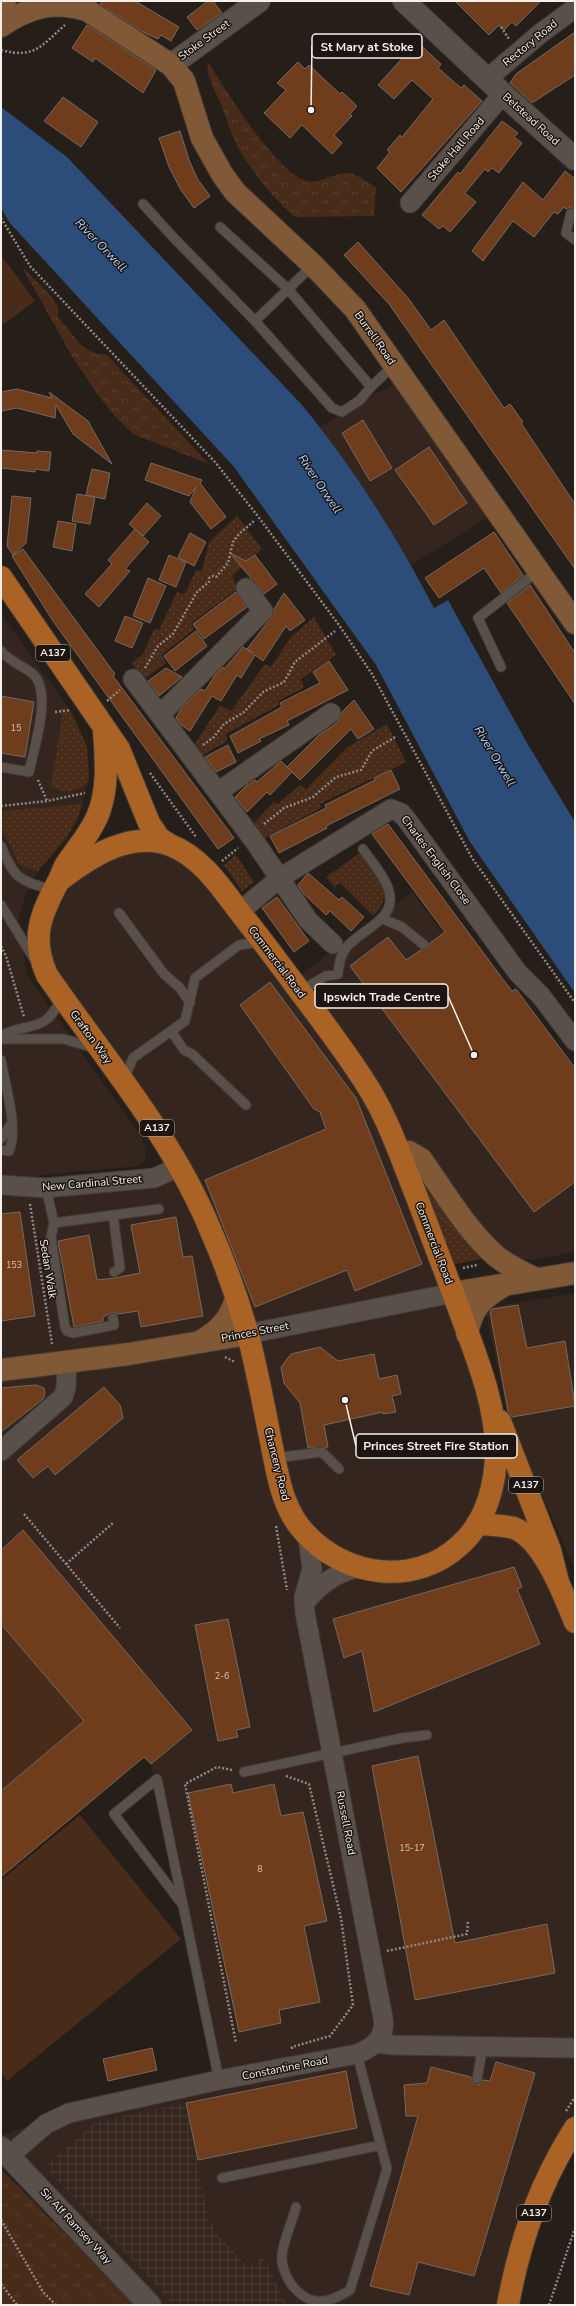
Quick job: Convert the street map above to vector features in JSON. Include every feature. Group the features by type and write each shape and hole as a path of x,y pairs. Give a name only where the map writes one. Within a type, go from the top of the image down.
{"main road":[{"path":"1,2 5,1"},
{"name":"Stoke Street","path":"1,26 23,13 53,5 67,4 81,6 171,65"},
{"name":"Burrell Road","path":"171,65 184,81 202,138 222,174 235,192 314,265 355,309 575,623"},
{"name":"Grafton Way","path":"1,577 118,749 154,831 170,845"},
{"name":"Grafton Way","path":"104,730 106,766 103,793 97,817 86,838 66,865 44,912 37,939 40,961 46,975 163,1136 181,1166 210,1230 248,1334"},
{"name":"Commercial Road","path":"56,885 86,860 113,847 147,841 170,845 193,859 217,881 300,991 373,1094 399,1150 453,1292"},
{"path":"399,1150 409,1152 420,1159 475,1234 496,1256 522,1273 536,1279"},
{"name":"Princes Street","path":"453,1292 575,1273"},
{"name":"Princes Street","path":"467,1334 470,1317 478,1305 489,1294 508,1283"},
{"name":"Chancery Road","path":"248,1334 274,1458 286,1503 293,1517 308,1537 327,1552 359,1568 394,1572 418,1569 442,1558 459,1547 477,1524 489,1498 495,1471 494,1432 487,1391 453,1292"},
{"path":"198,1343 221,1327 229,1318 236,1299"},
{"name":"Princes Street","path":"1,1370 198,1343 248,1334"},
{"name":"A137","path":"487,1391 550,1550 558,1582"},
{"name":"A137","path":"477,1524 504,1526 524,1534 534,1543 558,1582 575,1620"},
{"name":"A137","path":"508,2305 520,2251 535,2208 548,2176 575,2128"}],"street":[{"name":"Stoke Street","path":"171,65 259,1"},
{"path":"404,1 487,79"},
{"name":"Rectory Road","path":"487,79 541,33 575,8"},
{"name":"Belstead Road","path":"487,79 575,159"},
{"name":"Stoke Hall Road","path":"410,203 502,94"},
{"path":"160,715 263,611 246,588"},
{"path":"133,679 252,838 314,928 333,944"},
{"path":"218,792 331,713"},
{"name":"Charles English Close","path":"239,912 280,878 391,809 401,813 512,966 541,996 575,1041"},
{"name":"New Cardinal Street","path":"1,1185 46,1188 154,1178 181,1166"},
{"name":"Princes Street","path":"248,1334 453,1292"},
{"path":"1,1451 63,1396 66,1388 67,1362"},
{"name":"Russell Road","path":"308,1537 312,1569 304,1597 296,1599 333,1752 372,1954 384,2026 378,2043"},
{"path":"296,1599 336,1575 359,1568"},
{"path":"378,2043 392,2045 575,2048"},
{"name":"Constantine Road","path":"5,2152 58,2117 219,2080 357,2054 378,2043"},
{"name":"Sir Alf Ramsey Way","path":"5,2152 150,2305"}],"lane":[{"path":"143,204 255,321 336,411 342,412 352,406 368,393 371,387 394,365"},
{"path":"571,213 566,233 575,240"},
{"path":"220,227 288,289 371,387"},
{"path":"255,321 314,265"},
{"path":"501,667 478,618 538,571"},
{"path":"1,651 12,661 33,674 41,686 42,697 42,710 29,772 1,767"},
{"path":"1,846 4,862 16,876 24,882 56,885"},
{"path":"300,991 326,976 338,974 340,960 347,946 383,919 389,899 388,887 363,849"},
{"path":"1,905 28,952 46,975"},
{"path":"119,913 164,974 180,988 190,1003"},
{"path":"383,919 402,927 424,945"},
{"path":"124,1082 133,1058 185,1021 195,978 239,945 264,942"},
{"path":"1,1037 9,1032 33,1027 44,1022 57,1007 62,997"},
{"path":"171,1031 184,1050 192,1054 246,1104"},
{"path":"1,1037 64,1038 102,1052"},
{"path":"1,1060 11,1124 12,1145 9,1151 1,1150"},
{"path":"1,1139 11,1124"},
{"path":"46,1188 54,1223 51,1237 65,1327 67,1331 73,1333 114,1325 113,1318"},
{"path":"54,1223 159,1209"},
{"path":"113,1215 117,1270"},
{"path":"274,1458 322,1452 339,1469"},
{"path":"244,1772 402,1738 427,1735"},
{"path":"182,1904 114,1814 157,1779 219,2080"},
{"path":"477,2079 483,2046"},
{"path":"296,2207 282,2256 286,2277 297,2294 305,2302 316,2304 332,2302 350,2290 387,2169 357,2054"},
{"path":"222,2178 381,2145"}],"path":[{"path":"1,50 23,54 32,52 74,17 81,6"},
{"path":"1,218 30,266 214,462 257,515 339,625 372,674 472,858 575,1003"},
{"path":"104,704 147,666 158,646 173,634 197,592 209,582 209,578 213,576 216,577 228,563 233,542 238,534 254,521"},
{"path":"189,754 214,737 224,724 239,716 263,692 284,682 295,662 335,631"},
{"path":"219,863 252,838 260,827 284,808 308,800 336,777 361,770 367,756 372,751 397,736"},
{"path":"147,768 200,842"},
{"path":"139,797 160,786"},
{"path":"1,806 47,801 89,792 103,793"},
{"path":"1,946 6,956 25,1021"},
{"name":"Sedan Walk","path":"30,1202 52,1344"},
{"path":"457,1269 482,1264"},
{"path":"24,1514 120,1628"},
{"path":"275,1520 296,1599"},
{"path":"66,1564 113,1523"},
{"path":"236,2043 185,1784 217,1768 244,1772"},
{"path":"285,1776 309,1784 341,1918 353,2006 330,2036 292,2046 290,2066"},
{"path":"372,1954 467,1934 468,1921"},
{"path":"1,2220 42,2292 56,2305"},
{"path":"549,2305 575,2228"},
{"path":"1,2284 17,2305"}],"shaded area":[{"path":"403,378 497,512 411,565 320,427"},
{"path":"1,614 70,710 87,746 89,779 77,822 67,838 38,871 26,893 18,921 27,975 142,1138 146,1149 145,1159 138,1166 23,1177 1,1175"},
{"path":"170,845 292,981 412,892 575,1107 575,1252 544,1258 503,1262 409,1152 575,1622 575,2128 508,2305 152,2305 1,2144 1,2135 57,2117 219,2080 151,1764 191,1730 24,1531 1,1550 1,1185 171,1172 62,997 39,926 86,860"},
{"path":"575,1293 575,1570 507,1413 485,1308"},
{"path":"185,2103 209,2222 214,2226 213,2230 249,2268 263,2256 287,2305 174,2305 45,2167 95,2122"}],"green space":[{"path":"208,62 253,129 281,164 295,175 307,181 317,181 344,173 349,173 359,177 376,187 374,216 295,217 287,210 258,178 240,151 210,81 207,67"},
{"path":"1,255 35,301 1,326"},
{"path":"22,267 51,296 58,307 58,317 82,346 96,354 106,354 209,464 133,434 115,416 98,395 73,358"},
{"path":"237,516 262,549 232,576 238,589 191,623 194,629 162,655 166,663 143,680 132,663 143,654 154,629 159,630 177,592 185,594 196,570 202,571 209,542"},
{"path":"314,617 336,655 301,679 304,688 278,701 279,705 226,734 227,741 200,757 193,747 220,705 231,711 265,664 271,667 291,637"},
{"path":"60,709 70,710 87,746 89,779 81,787 72,791 62,791 51,787 62,718"},
{"path":"387,724 406,762 320,804 321,808 263,839 253,824 274,802 278,804 300,785 306,789 346,748"},
{"path":"83,804 70,832 38,871 19,864 5,835 1,831 1,811"},
{"path":"360,853 377,876 384,892 380,908 373,916 340,883 335,887 326,877"},
{"path":"236,855 254,882 242,891 224,865"},
{"path":"417,1170 484,1253 481,1259 451,1265"},
{"path":"23,1530 143,1672 84,1721 1,1877 1,1550"},
{"path":"80,1815 181,1939 7,2081 1,2074 1,1880"},
{"path":"1,2169 136,2305 1,2305"}],"water":[{"name":"River Orwell","path":"1,107 67,157 302,405 339,453 373,503 405,555 434,608 448,600 527,743 575,822 575,993 470,842 376,665 234,467 9,222 1,208"}],"building":[{"path":"102,1 135,1 179,27 171,41 161,35 158,39 143,32 100,4"},
{"path":"208,1 213,1 222,13 197,30 187,17"},
{"path":"455,1 541,1 516,26 512,22 504,30 499,25 489,35"},
{"path":"87,25 156,70 143,93 95,58 93,62 72,48"},
{"path":"575,32 575,75 532,103 510,83 516,74"},
{"path":"417,42 441,64 438,68 461,88 464,85 482,101 401,192 377,168 390,152 387,150 400,135 402,137 433,99 412,80 394,99 378,85"},
{"path":"298,62 305,69 309,65 340,94 342,92 357,106 350,114 352,116 334,135 342,143 332,154 302,125 290,138 264,113 286,90 277,83"},
{"path":"63,97 98,122 81,147 44,121"},
{"path":"502,121 518,133 514,137 522,143 499,173 492,168 488,172 485,169 465,193 476,202 450,232 443,226 439,229 422,215 458,172 460,174"},
{"path":"180,131 189,160 198,180 210,196 194,208 181,190 169,167 159,138"},
{"path":"565,171 575,179 575,209 570,207 566,209 564,207 558,214 554,212 534,237 513,221 483,261 472,251 523,182 543,200"},
{"path":"358,242 408,298 431,330 444,320 504,408 510,404 523,422 521,423 575,504 575,569 389,304 344,255"},
{"path":"17,389 52,398 49,392 88,421 112,464 73,434 56,405 55,418 17,408 1,411 1,392"},
{"path":"363,420 392,468 370,481 342,433"},
{"path":"429,447 467,503 434,525 395,470"},
{"path":"1,450 37,453 37,451 51,452 49,471 35,469 35,472 1,468"},
{"path":"151,463 202,480 200,483 226,517 211,529 190,502 196,487 189,496 145,480"},
{"path":"92,469 110,473 105,499 86,495"},
{"path":"77,494 95,497 90,524 72,521"},
{"path":"12,496 31,498 26,543 13,555 7,546"},
{"path":"147,503 161,516 143,536 129,524"},
{"path":"58,521 76,524 72,551 53,547"},
{"path":"135,529 149,542 125,569 130,571 99,607 85,594 112,564 108,560"},
{"path":"494,532 523,575 501,593 484,568 439,598 425,578"},
{"path":"190,533 206,542 194,566 178,557"},
{"path":"23,549 115,674 113,676 234,838 218,849 53,621 12,556"},
{"path":"230,553 246,561 255,555 277,584 264,594"},
{"path":"169,555 186,562 176,587 159,580"},
{"path":"148,578 166,586 150,623 133,616"},
{"path":"530,585 575,653 575,704 507,603"},
{"path":"236,592 247,607 204,639 193,624"},
{"path":"284,593 305,620 290,631 286,626 263,661 255,655 241,678 237,675 221,701 212,696 190,731 181,725 176,718 181,709 201,689 205,691 215,675 223,667 224,669 243,647 253,653 247,649 271,618 274,609"},
{"path":"125,616 143,623 132,648 115,641"},
{"path":"196,631 207,646 175,671 164,656"},
{"path":"329,661 348,690 287,721 289,725 259,739 261,741 238,753 230,736 282,707 280,703 320,683 313,672"},
{"path":"166,668 182,677 159,696 148,681"},
{"path":"1,696 34,702 25,757 1,753"},
{"path":"354,700 374,729 358,739 351,729 300,780 287,767 319,735 338,722 342,712"},
{"path":"228,745 236,762 216,772 205,757"},
{"path":"281,761 292,772 270,795 267,792 247,812 235,797 246,786 255,780 257,782"},
{"path":"391,770 400,789 326,826 327,828 279,853 270,836 326,808 325,805 375,780 374,778"},
{"path":"388,824 502,978 512,991 516,989 575,1068 575,1182 534,1212 350,966 388,937 406,960 421,950 428,949 430,943 445,932 372,834"},
{"path":"308,873 339,900 342,897 364,917 351,931 330,911 326,915 303,893 298,885"},
{"path":"277,897 309,941 294,952 262,908"},
{"path":"270,982 356,1098 422,1264 355,1291 347,1270 255,1307 205,1180 326,1129 320,1112 314,1109 240,1005"},
{"path":"20,1212 35,1316 1,1321 1,1214"},
{"path":"176,1217 183,1257 192,1256 203,1316 141,1327 138,1311 118,1314 113,1312 103,1317 103,1321 74,1327 58,1241 89,1235 97,1280 140,1273 131,1225"},
{"path":"518,1305 527,1348 565,1341 575,1406 512,1417 508,1411 490,1312 492,1309"},
{"path":"320,1347 338,1361 374,1354 379,1379 397,1375 401,1394 392,1396 396,1412 383,1414 383,1412 324,1425 328,1447 308,1448 300,1403 284,1383 281,1367 291,1354"},
{"path":"36,1385 44,1388 45,1394 43,1399 1,1432 1,1388"},
{"path":"104,1387 120,1405 123,1418 55,1475 48,1466 33,1478 17,1460"},
{"path":"23,1530 192,1730 151,1764 144,1757 1,1877 1,1791 84,1721 1,1624 1,1550"},
{"path":"514,1567 522,1587 517,1589 540,1644 374,1712 362,1651 344,1658 333,1619"},
{"path":"228,1619 250,1727 236,1730 238,1737 218,1741 195,1625"},
{"path":"418,1756 455,1943 547,1924 555,1973 415,2000 372,1766"},
{"path":"231,1784 233,1793 274,1784 281,1816 303,1812 327,1921 304,1926 320,2002 279,2010 281,2023 239,2032 188,1793"},
{"path":"152,2048 157,2070 108,2081 103,2059"},
{"path":"496,2062 535,2073 474,2276 418,2262 409,2295 370,2286 418,2116 406,2116 404,2085 427,2083 431,2067 471,2077 473,2083 479,2085 483,2080 490,2081"},
{"path":"346,2071 357,2128 198,2160 186,2103"}],"place":[{"name":"St Mary at Stoke","path":"311,110"},
{"name":"Ipswich Trade Centre","path":"474,1055"},
{"name":"Princes Street Fire Station","path":"345,1400"}]}
